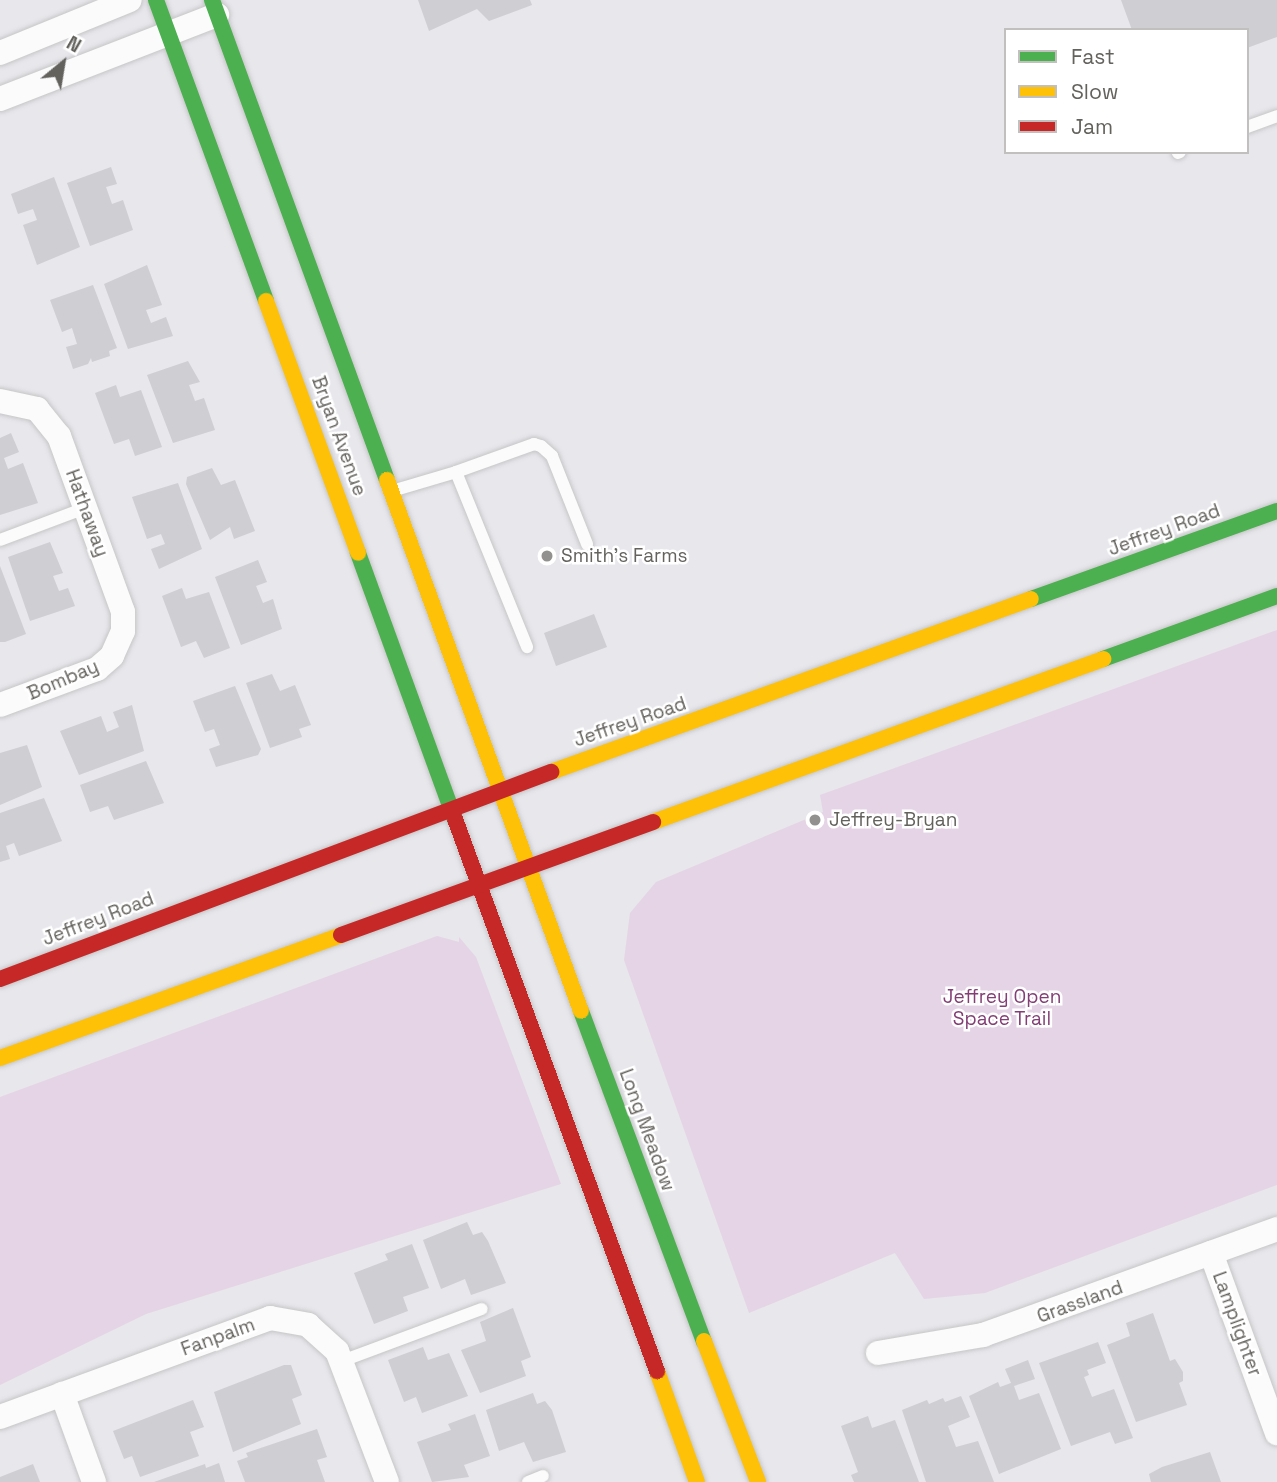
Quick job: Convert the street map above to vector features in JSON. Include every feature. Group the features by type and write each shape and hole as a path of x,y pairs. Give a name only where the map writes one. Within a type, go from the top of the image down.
{"main road":[{"name":"Bryan Avenue","path":"156,0 482,886"},
{"name":"Bryan Avenue","path":"214,8 501,792"},
{"name":"Jeffrey Road","path":"0,979 501,792 1277,511"},
{"path":"0,1058 482,886 1277,596"},
{"name":"Long Meadow","path":"501,792 758,1482"},
{"path":"482,886 697,1482"}],"street":[{"path":"0,53 130,0"},
{"path":"0,99 169,34 214,8"},
{"name":"Hathaway","path":"9,401 37,409 51,422 123,612 119,645"},
{"name":"Bombay","path":"0,705 97,669 119,645"},
{"name":"Grassland","path":"878,1353 983,1335 1277,1229"},
{"name":"Lamplighter","path":"1211,1254 1277,1433"},
{"name":"Fanpalm","path":"0,1417 270,1318 308,1325 342,1361 387,1482"},
{"path":"62,1394 94,1482"}],"lane":[{"path":"1249,126 1277,116"},
{"path":"391,491 456,472 534,444 541,446 552,456 587,544"},
{"path":"456,472 527,647"},
{"path":"0,540 85,509"},
{"path":"342,1361 482,1309"},
{"path":"528,1482 543,1476"}],"green space":[{"name":"Jeffrey Open Space Trail","path":"1277,630 1277,1185 985,1293 924,1299 895,1253 749,1313 624,960 630,913 656,882 823,812 820,795"},
{"path":"437,936 459,942 459,937 476,957 561,1184 146,1314 0,1385 0,1097"}],"building":[{"path":"418,0 530,0 532,5 489,21 477,9 429,31"},
{"path":"1121,0 1277,0 1277,37 1249,47 1249,28 1131,28"},
{"path":"111,167 117,184 106,187 112,204 123,200 133,230 90,246 67,183"},
{"path":"54,177 80,247 37,265 23,225 37,220 33,209 18,214 11,194"},
{"path":"147,265 162,305 146,310 151,323 166,317 173,336 128,349 104,284"},
{"path":"93,285 117,348 109,351 110,356 92,362 91,358 88,364 73,369 66,347 77,344 72,328 62,332 50,300"},
{"path":"188,361 200,382 189,385 195,401 204,398 215,430 173,443 147,375"},
{"path":"116,385 120,397 141,390 162,447 135,456 129,439 114,444 95,393"},
{"path":"11,433 19,452 4,458 8,469 23,463 38,503 0,515 0,438"},
{"path":"212,468 221,485 235,480 255,531 234,539 230,527 210,540 186,484 187,477"},
{"path":"178,483 202,549 159,569 151,549 165,544 161,534 147,539 132,497"},
{"path":"50,542 63,573 53,576 59,591 68,588 75,606 30,621 8,557"},
{"path":"258,560 267,582 256,586 263,603 273,599 282,629 241,645 215,577"},
{"path":"0,566 26,634 5,642 0,642"},
{"path":"182,588 186,599 209,592 230,648 204,658 196,641 181,647 162,596"},
{"path":"594,614 607,647 556,666 544,633"},
{"path":"272,674 280,691 295,685 311,725 299,729 302,737 270,748 246,683"},
{"path":"235,686 261,749 258,755 216,767 209,749 220,745 214,729 205,732 193,701"},
{"path":"132,705 144,751 79,775 60,731 101,716 107,732 119,727 113,712"},
{"path":"27,745 42,787 0,805 0,753"},
{"path":"146,761 164,803 114,820 108,806 90,812 80,785"},
{"path":"44,798 62,841 19,856 14,843 6,846 10,859 0,862 0,813"},
{"path":"467,1222 473,1235 482,1232 488,1241 506,1283 471,1295 465,1279 441,1289 423,1240"},
{"path":"412,1244 429,1288 403,1297 408,1311 374,1324 354,1273 388,1260 385,1254"},
{"path":"513,1308 531,1357 521,1361 526,1376 480,1393 461,1350 486,1341 480,1322"},
{"path":"1153,1313 1170,1361 1175,1359 1183,1372 1183,1381 1179,1383 1187,1405 1136,1422 1107,1345 1130,1336 1126,1323"},
{"path":"1098,1342 1106,1363 1087,1370 1089,1375 1084,1377 1092,1397 1114,1389 1133,1438 1115,1444 1110,1432 1071,1446 1039,1363"},
{"path":"423,1347 428,1360 449,1353 468,1396 422,1413 416,1397 404,1402 388,1360"},
{"path":"1028,1360 1035,1379 1014,1386 1019,1400 1039,1393 1061,1449 999,1474 969,1396 998,1382 1000,1387 1011,1383 1005,1369"},
{"path":"284,1365 291,1365 302,1395 292,1399 301,1424 233,1452 214,1392"},
{"path":"533,1393 537,1404 545,1401 552,1410 566,1452 533,1462 524,1442 499,1451 486,1410"},
{"path":"961,1396 970,1417 948,1426 956,1447 978,1441 994,1482 926,1482 902,1410 927,1400 929,1404 943,1398 945,1402"},
{"path":"193,1400 204,1427 190,1432 199,1456 140,1477 132,1456 124,1459 113,1431"},
{"path":"475,1414 490,1456 464,1465 469,1477 432,1482 417,1442 451,1430 448,1424"},
{"path":"868,1416 872,1428 895,1420 919,1482 854,1482 851,1475 858,1472 841,1426"},
{"path":"317,1429 327,1457 317,1460 325,1482 245,1482 237,1461 248,1457 246,1453"},
{"path":"1210,1452 1221,1482 1151,1482 1149,1474 1162,1467"},
{"path":"219,1463 225,1482 154,1482 205,1464 206,1468"},
{"path":"33,1464 40,1482 0,1482 0,1477"}],"traffic: fast":[{"path":"156,0 266,301"},
{"path":"212,0 387,480"},
{"path":"1031,599 1277,511"},
{"path":"358,553 455,819"},
{"path":"1103,659 1277,596"},
{"path":"581,1011 704,1341"}],"traffic: slow":[{"path":"266,301 358,553"},
{"path":"387,480 581,1011"},
{"path":"551,772 1031,599"},
{"path":"653,822 1103,659"},
{"path":"0,1058 341,935"},
{"path":"704,1341 758,1482"},
{"path":"657,1371 697,1482"}],"traffic: jam":[{"path":"0,979 551,772"},
{"path":"455,819 657,1371"},
{"path":"341,935 653,822"}],"place":[{"name":"Smith's Farms","path":"547,556"},
{"name":"Jeffrey-Bryan","path":"815,820"}]}
